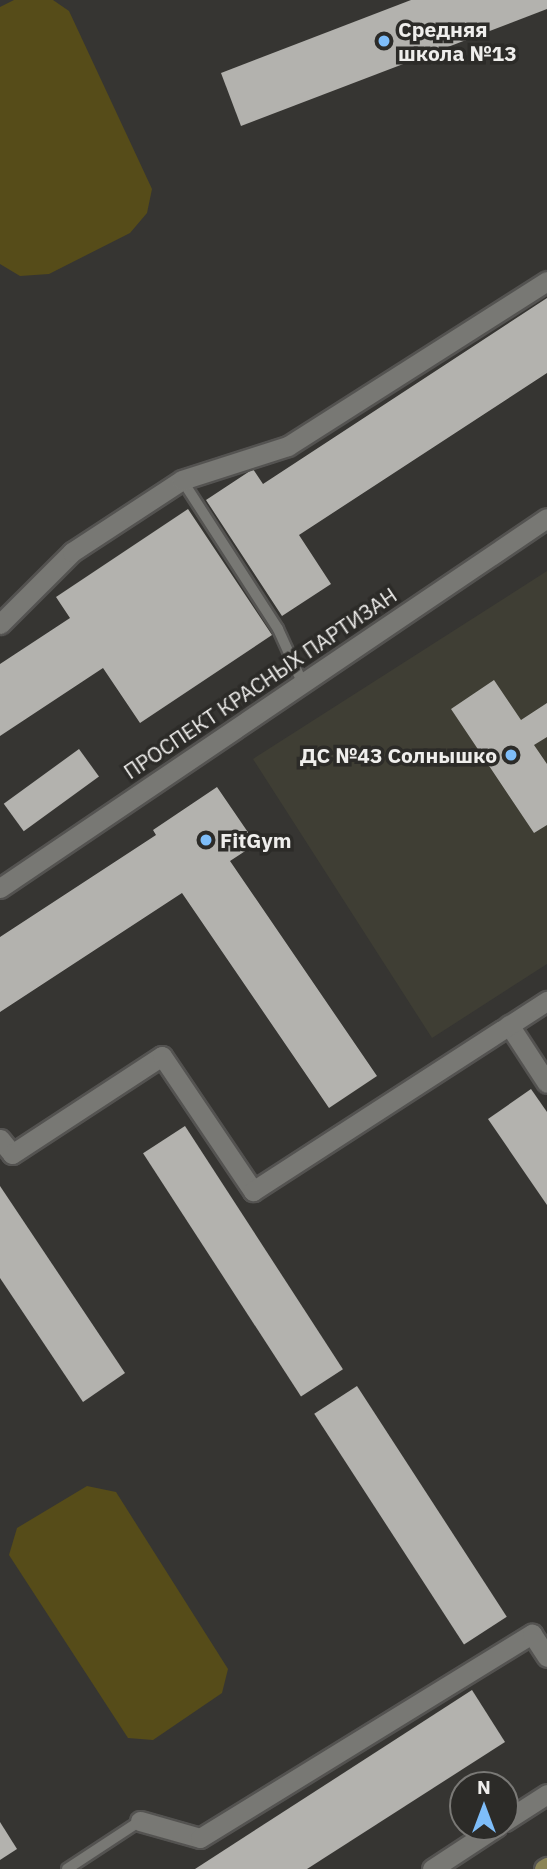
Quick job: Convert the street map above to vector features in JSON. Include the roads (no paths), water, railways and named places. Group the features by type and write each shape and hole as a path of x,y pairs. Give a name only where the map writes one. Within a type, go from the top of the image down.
{"street":[{"path":"0,624 72,552 182,480 288,446 547,281"},
{"name":"ПРОСПЕКТ КРАСНЫХ ПАРТИЗАН","path":"0,888 547,518"},
{"path":"0,1139 12,1154 162,1056 254,1191 547,1001"},
{"path":"509,1026 547,1083"},
{"path":"140,1821 200,1838 532,1634 547,1657"},
{"path":"519,1812 547,1794"},
{"path":"432,1869 475,1841"}],"lane":[{"path":"182,480 278,629 303,684"},
{"path":"67,1869 140,1821"}],"place":[{"name":"Средняя школа №13","path":"384,41"},
{"name":"ДС №43 Солнышко","path":"511,755"},
{"name":"FitGym","path":"206,840"}]}
